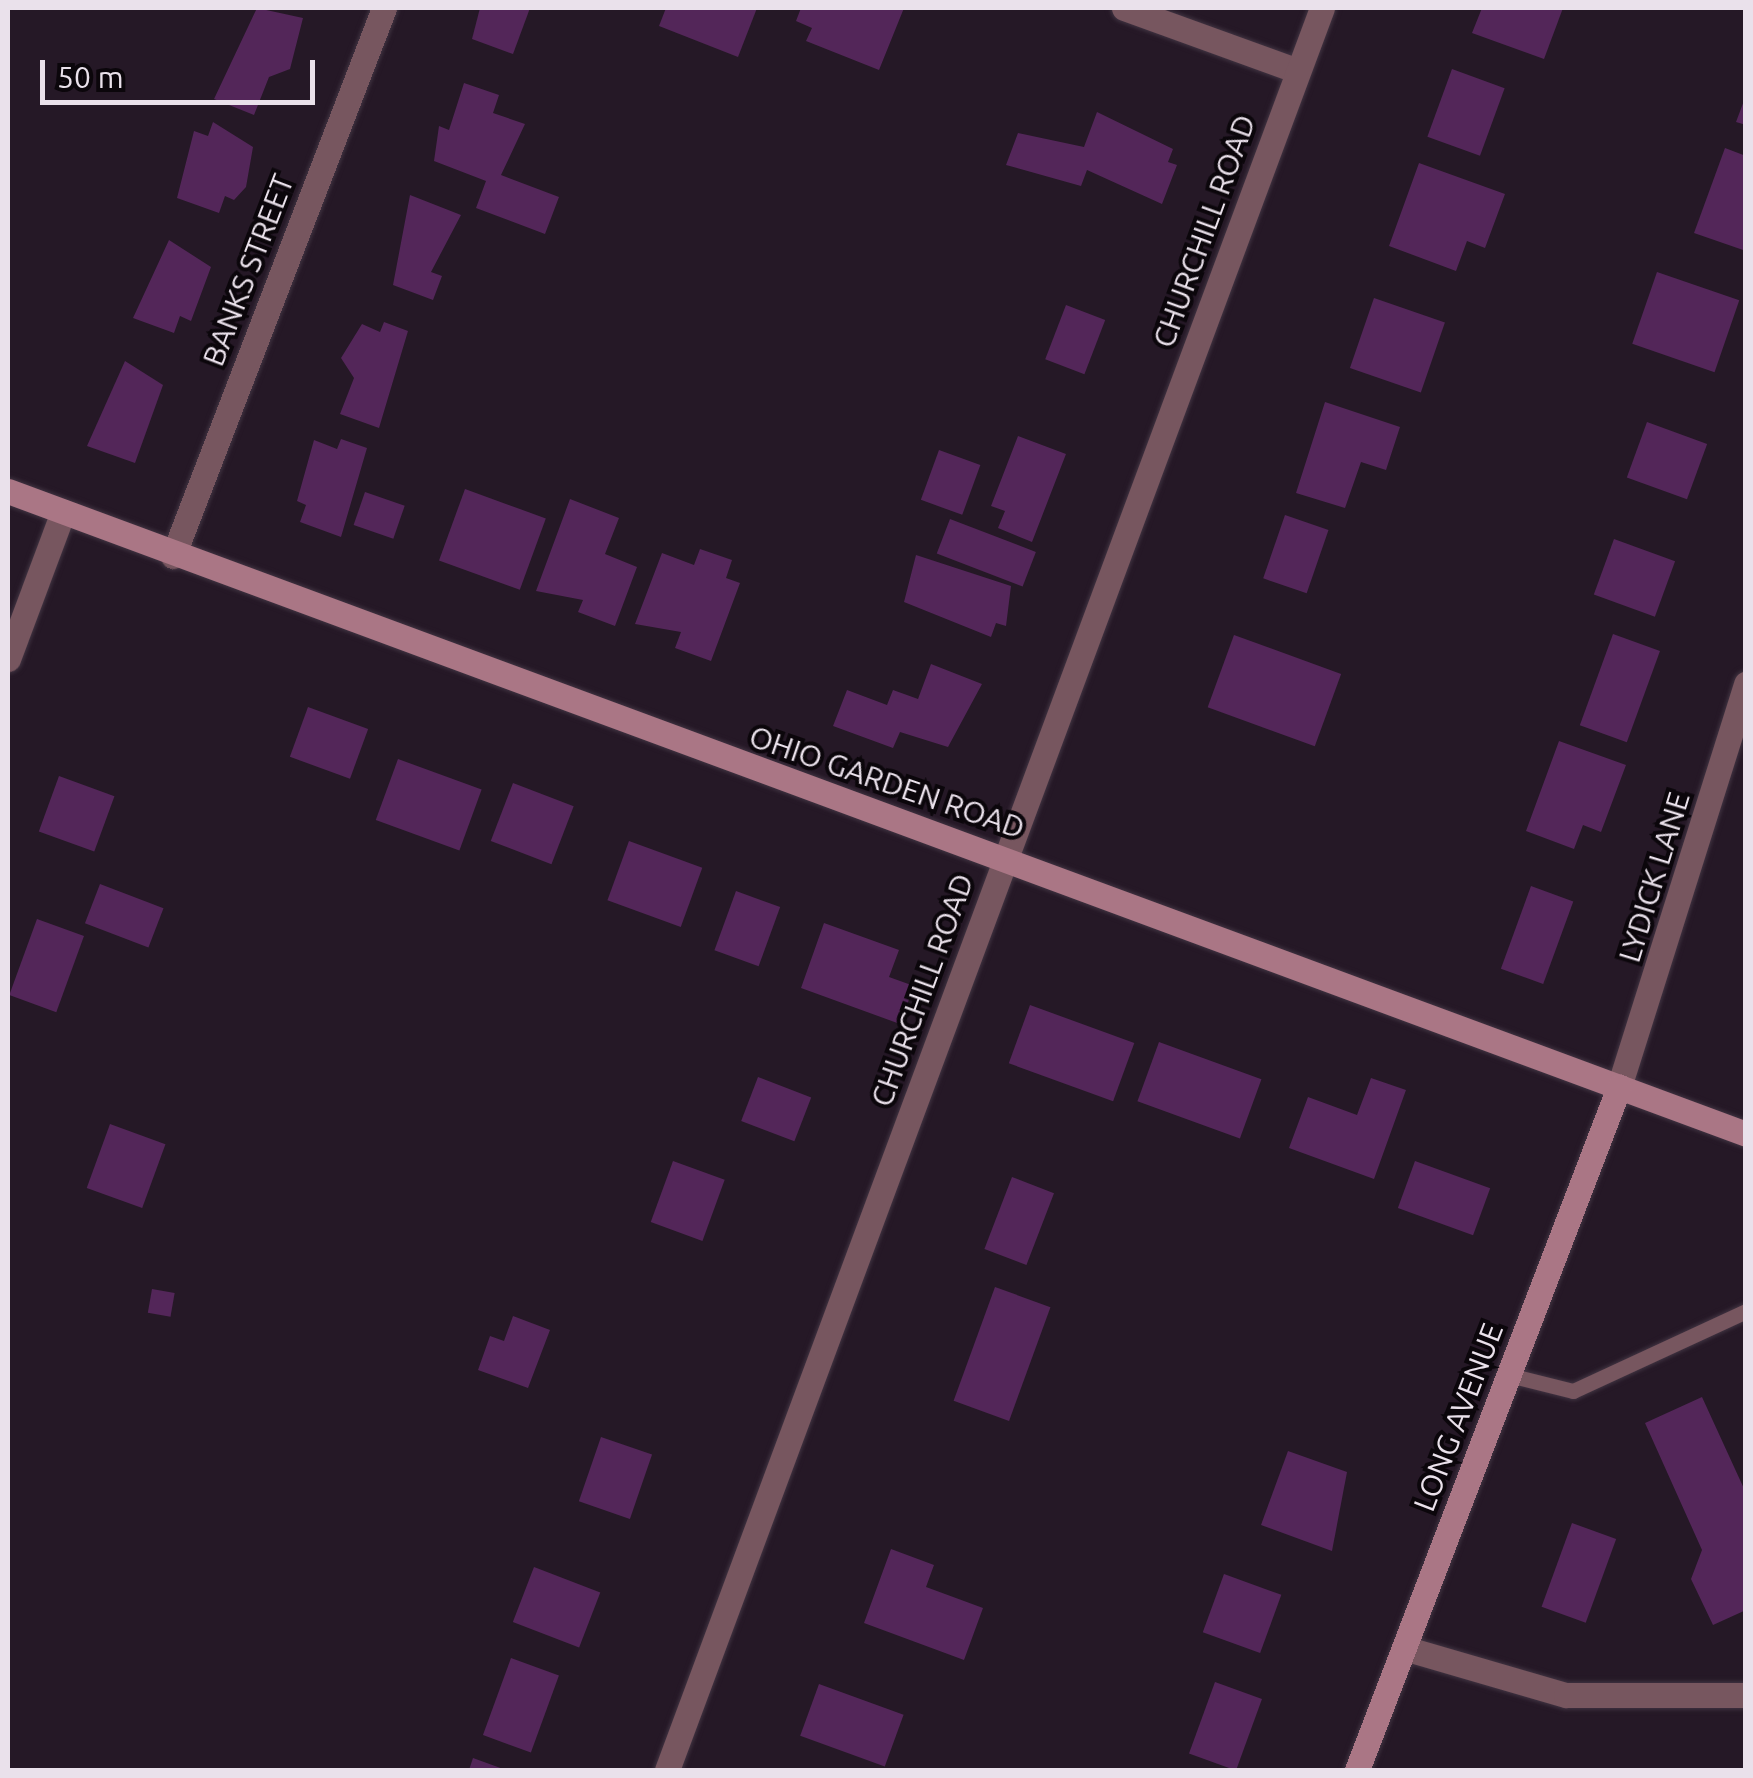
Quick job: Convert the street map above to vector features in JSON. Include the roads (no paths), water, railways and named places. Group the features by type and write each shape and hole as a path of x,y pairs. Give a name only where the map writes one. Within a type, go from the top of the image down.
{"street":[{"name":"BANKS STREET","path":"173,556 384,8"},
{"path":"1124,8 1298,71"},
{"name":"CHURCHILL ROAD","path":"667,1770 1322,8"},
{"name":"OHIO GARDEN ROAD","path":"8,491 173,556 1005,858 1746,1134"},
{"path":"8,659 62,512"},
{"name":"LYDICK LANE","path":"1619,1087 1746,684"},
{"name":"LONG AVENUE","path":"1357,1770 1619,1087"},
{"path":"1404,1648 1566,1695 1746,1696"}],"lane":[{"path":"1509,1374 1573,1392 1746,1311"}]}
